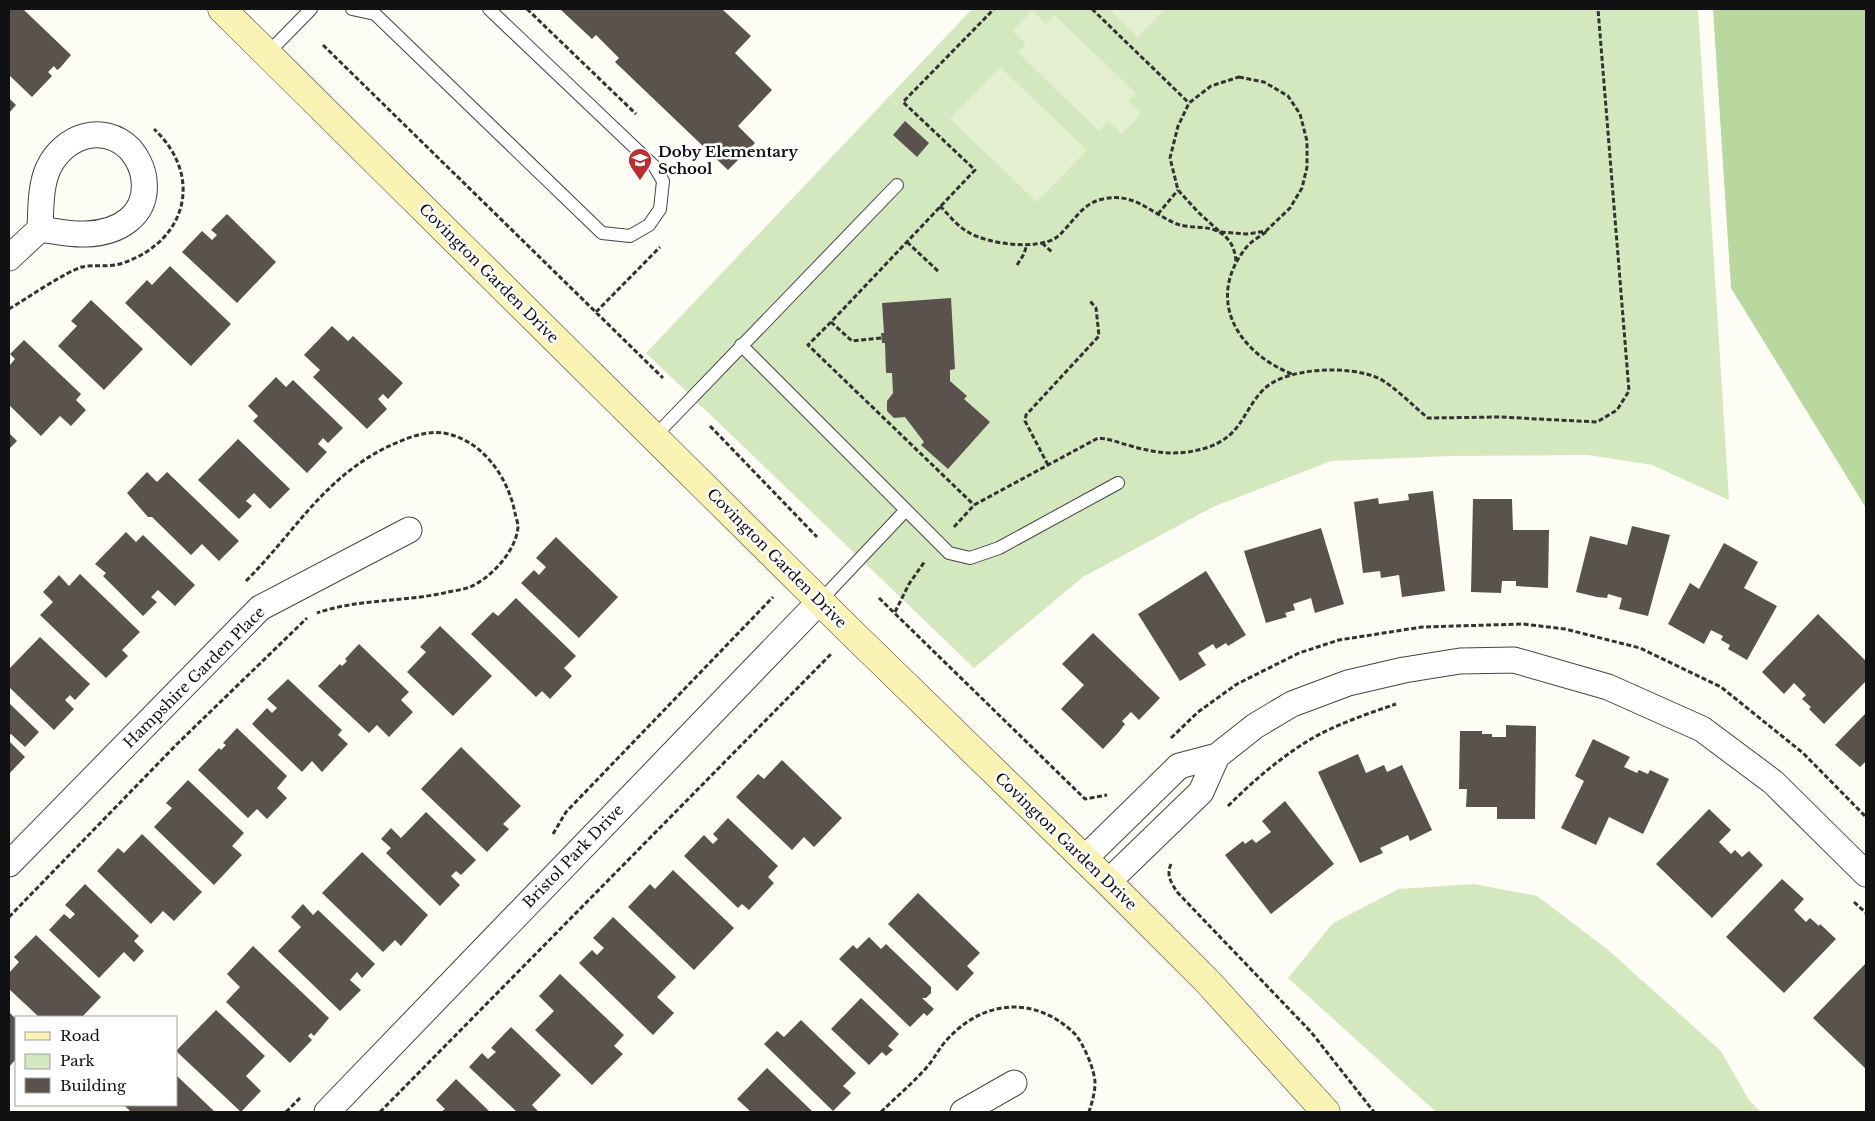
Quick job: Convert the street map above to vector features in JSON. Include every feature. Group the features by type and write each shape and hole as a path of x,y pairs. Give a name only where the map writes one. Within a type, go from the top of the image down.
{"street":[{"name":"Covington Garden Drive","path":"222,9 820,601 1108,882 1208,982 1326,1112"},
{"path":"9,258 40,229 41,203 48,168 67,144 77,138 90,134 116,140 129,149 138,162 145,190 142,204 135,216 118,227 101,233 84,235 40,229"},
{"name":"Hampshire Garden Place","path":"9,864 260,608 409,530"},
{"name":"Bristol Park Drive","path":"327,1112 820,601"},
{"path":"1084,859 1179,766 1216,756 1255,726 1292,704 1348,683 1404,670 1460,661 1514,660 1608,687 1702,729 1773,782 1866,874"},
{"path":"1108,882 1201,792 1216,756"},
{"path":"963,1112 1014,1083"}],"lane":[{"path":"267,54 310,9"},
{"path":"352,9 375,14 602,233 630,236 649,225 660,209 663,181 654,166 489,9"},
{"path":"654,437 740,345 897,185"},
{"path":"740,345 949,553 970,558 999,548 1118,483"},
{"path":"820,601 906,510"}],"path":[{"path":"1092,9 1189,103"},
{"path":"950,531 974,506 1098,438 1112,439 1150,452 1168,454 1209,446 1227,437 1245,418 1262,391 1275,380 1292,374 1343,370 1378,377 1390,384 1428,418 1500,417 1597,422 1618,410 1629,391 1598,9"},
{"path":"322,45 663,378"},
{"path":"1236,262 1236,252 1231,242 1178,190 1170,158 1178,126 1189,103 1211,86 1239,77 1264,82 1288,96 1300,114 1307,140 1307,167 1302,188 1290,208 1246,247 1236,262 1228,286 1228,309 1234,326 1258,356 1274,367 1292,374"},
{"path":"9,309 82,267 104,267 122,263 143,254 165,238 179,216 184,187 177,159 163,138 150,126"},
{"path":"1158,214 1178,190"},
{"path":"940,206 956,223 978,236 996,242 1042,243 1055,238 1072,219 1100,199 1118,196 1148,206 1158,214 1178,224 1220,232 1247,234 1266,231"},
{"path":"907,242 939,272"},
{"path":"1042,243 1052,252"},
{"path":"1017,265 1024,254 1027,244"},
{"path":"1048,465 1025,421 1026,414 1099,336 1096,308 1089,300"},
{"path":"831,322 808,345 974,506"},
{"path":"710,426 817,537"},
{"path":"879,598 895,612 909,584 926,559"},
{"path":"549,840 566,812 774,596"},
{"path":"380,1112 833,652"},
{"path":"1225,808 1271,767 1312,739 1361,716 1399,703"},
{"path":"1172,860 1168,871 1170,882 1178,893 1310,1032 1374,1112"},
{"path":"1852,899 1866,913"},
{"path":"881,1112 928,1066 945,1042 965,1023 981,1013 1018,1007 1034,1008 1048,1014 1066,1026 1082,1042 1096,1080 1089,1112"},
{"path":"286,1112 307,1091"}],"green space":[{"path":"972,9 1698,9 1729,500 1652,465 1588,455 1452,456 1331,461 1213,507 1083,577 974,668 646,353"},
{"path":"1109,9 1165,9 1138,37"},
{"path":"1713,9 1866,9 1866,508 1731,288"},
{"path":"1032,11 1046,24 1054,15 1136,93 1128,101 1141,114 1122,134 1108,121 1099,131 1018,53 1026,44 1012,31"},
{"path":"1000,67 1087,150 1037,202 950,119"},
{"path":"1474,884 1537,896 1607,949 1721,1051 1749,1100 1761,1112 1436,1112 1288,978 1333,923 1399,889"}],"building":[{"path":"9,9 23,9 71,55 60,68 57,70 54,66 48,72 52,76 32,97 9,75"},
{"path":"560,9 722,9 751,36 735,53 772,90 738,126 755,143 728,170 615,62 619,58 596,35 592,39"},
{"path":"9,98 16,105 9,113"},
{"path":"905,121 929,143 917,157 893,135"},
{"path":"227,214 276,262 237,303 182,252 202,231 212,240 217,235 211,230"},
{"path":"170,266 231,324 191,366 125,303 147,280 152,285"},
{"path":"951,298 955,369 950,370 950,381 967,396 964,399 990,422 948,469 921,445 924,442 905,417 894,418 887,411 887,401 893,393 892,373 886,373 885,343 882,343 881,333 884,333 882,303"},
{"path":"91,300 143,349 104,390 58,346 77,326 71,321"},
{"path":"332,326 348,341 353,336 403,383 388,399 383,394 378,399 387,409 367,429 313,377 320,370 304,355"},
{"path":"24,340 81,394 76,400 86,410 71,426 60,416 41,436 9,405 9,366 15,359 10,354"},
{"path":"276,377 286,387 293,380 343,428 328,443 323,438 318,444 327,452 307,473 253,421 258,416 248,406"},
{"path":"9,433 17,441 9,449"},
{"path":"238,439 290,489 270,509 254,493 246,501 252,506 239,519 198,480"},
{"path":"147,472 157,482 167,472 239,541 219,561 202,544 191,555 152,517 148,517 127,493"},
{"path":"1433,491 1445,591 1402,597 1399,575 1381,578 1380,571 1363,573 1354,502 1378,498 1379,504 1409,500 1408,494"},
{"path":"1473,499 1512,499 1513,530 1549,530 1548,588 1516,586 1516,581 1502,581 1501,593 1471,592"},
{"path":"1632,526 1670,535 1648,616 1619,609 1622,598 1608,594 1607,598 1597,597 1576,592 1590,536 1627,545"},
{"path":"1321,528 1344,604 1315,613 1311,598 1293,604 1295,610 1285,613 1287,617 1266,623 1244,551"},
{"path":"126,532 136,542 143,535 195,585 175,606 158,590 151,597 157,602 143,616 103,576 106,573 95,564"},
{"path":"556,537 618,597 579,638 521,583 534,570 539,575 546,567 536,558"},
{"path":"1724,543 1758,562 1744,588 1777,606 1747,660 1728,649 1730,645 1721,640 1723,636 1711,630 1704,644 1668,624 1690,583 1699,589"},
{"path":"1206,571 1246,635 1228,646 1226,643 1216,649 1213,644 1198,653 1206,665 1180,681 1138,614"},
{"path":"80,574 140,632 122,650 128,656 106,678 40,615 53,602 43,592 59,575 69,586"},
{"path":"516,598 576,656 564,668 572,676 550,699 542,691 536,697 471,634 493,612 498,616"},
{"path":"1818,614 1866,661 1866,681 1824,724 1809,709 1811,707 1802,699 1806,695 1794,683 1784,694 1762,672"},
{"path":"440,626 492,676 453,716 407,672 426,652 420,647"},
{"path":"1093,633 1160,698 1139,720 1131,712 1122,721 1125,724 1103,749 1061,709 1084,685 1062,664"},
{"path":"40,637 90,684 75,700 70,695 65,700 74,709 54,730 9,687 9,669"},
{"path":"359,644 409,692 401,700 413,712 389,737 377,725 369,733 318,686 340,664 342,666 347,661 345,659"},
{"path":"288,679 342,730 338,735 348,744 322,772 312,761 302,772 252,724 267,708 272,713 277,708 267,699"},
{"path":"9,703 39,732 25,747 11,734 9,736"},
{"path":"1866,713 1866,761 1860,767 1835,745"},
{"path":"1506,725 1536,726 1535,819 1497,819 1497,807 1466,807 1467,789 1459,789 1460,731 1482,731 1482,734 1492,734 1492,737 1506,737"},
{"path":"237,728 287,776 277,788 287,798 267,819 257,809 248,818 198,770 219,748 221,750 226,745 223,743"},
{"path":"1593,739 1630,757 1624,767 1637,773 1639,770 1648,774 1650,770 1669,779 1643,834 1609,817 1596,845 1561,828 1584,781 1575,776"},
{"path":"9,741 25,757 9,774"},
{"path":"461,747 521,806 503,824 509,829 487,852 421,789"},
{"path":"1358,754 1366,773 1384,765 1387,772 1402,765 1432,830 1410,841 1408,835 1380,848 1383,853 1360,863 1318,772"},
{"path":"782,760 842,818 814,847 804,837 792,850 736,797 758,774 764,779"},
{"path":"188,780 244,833 232,846 242,855 214,885 154,827 172,808 166,803"},
{"path":"1285,801 1334,864 1271,914 1225,855 1243,841 1245,844 1252,839 1256,843 1271,832 1262,821"},
{"path":"1709,809 1731,830 1719,842 1731,854 1735,850 1742,857 1749,851 1763,865 1712,918 1656,864"},
{"path":"426,812 476,860 461,875 456,871 451,876 460,885 440,906 386,853 391,848 381,839 391,828 401,838"},
{"path":"728,818 778,866 768,877 774,883 749,910 742,904 738,908 684,856 704,835 713,844 718,839 713,834"},
{"path":"142,834 202,892 174,921 163,911 151,924 97,871 118,848 124,853"},
{"path":"362,852 428,915 401,946 395,940 383,952 322,893"},
{"path":"673,870 734,928 694,970 628,907 650,884 655,889"},
{"path":"1782,879 1804,899 1794,910 1806,922 1810,918 1819,926 1820,924 1836,939 1784,993 1726,937"},
{"path":"85,884 139,936 134,941 144,951 134,962 124,952 99,978 49,930 64,914 70,919 75,914 65,905"},
{"path":"918,893 980,953 967,966 974,973 957,991 888,924"},
{"path":"303,904 313,915 318,910 375,964 362,978 357,972 350,980 361,990 340,1011 278,951 301,927 291,917"},
{"path":"613,917 676,977 657,997 674,1013 653,1035 579,963 592,950 597,955 604,948 593,938"},
{"path":"36,935 101,997 83,1016 38,1016 9,989 9,973 19,962 14,957"},
{"path":"869,937 881,949 886,944 931,987 931,993 926,998 922,998 934,1009 927,1016 924,1013 910,1027 839,959 853,945 857,949"},
{"path":"253,946 329,1018 314,1036 311,1033 308,1036 312,1040 290,1063 226,1002 240,987 227,974"},
{"path":"1866,963 1866,1069 1813,1018"},
{"path":"560,974 624,1035 614,1046 623,1054 592,1085 535,1030 554,1011 539,996"},
{"path":"861,998 899,1034 888,1046 893,1050 886,1056 882,1052 869,1065 831,1029"},
{"path":"216,1010 265,1056 246,1076 261,1091 241,1112 178,1053 178,1049"},
{"path":"9,1012 15,1018 15,1060 9,1067"},
{"path":"801,1020 856,1073 843,1086 851,1093 833,1111 764,1044 777,1031 784,1037"},
{"path":"511,1027 561,1075 532,1105 539,1112 517,1112 469,1067 482,1053 488,1059 496,1052 491,1048"},
{"path":"767,1068 813,1112 751,1112 737,1099"},
{"path":"178,1077 215,1112 131,1112 125,1106 178,1106"},
{"path":"456,1079 490,1112 441,1112 445,1109 436,1100"}],"place":[{"name":"Doby Elementary School","path":"640,181"}]}
